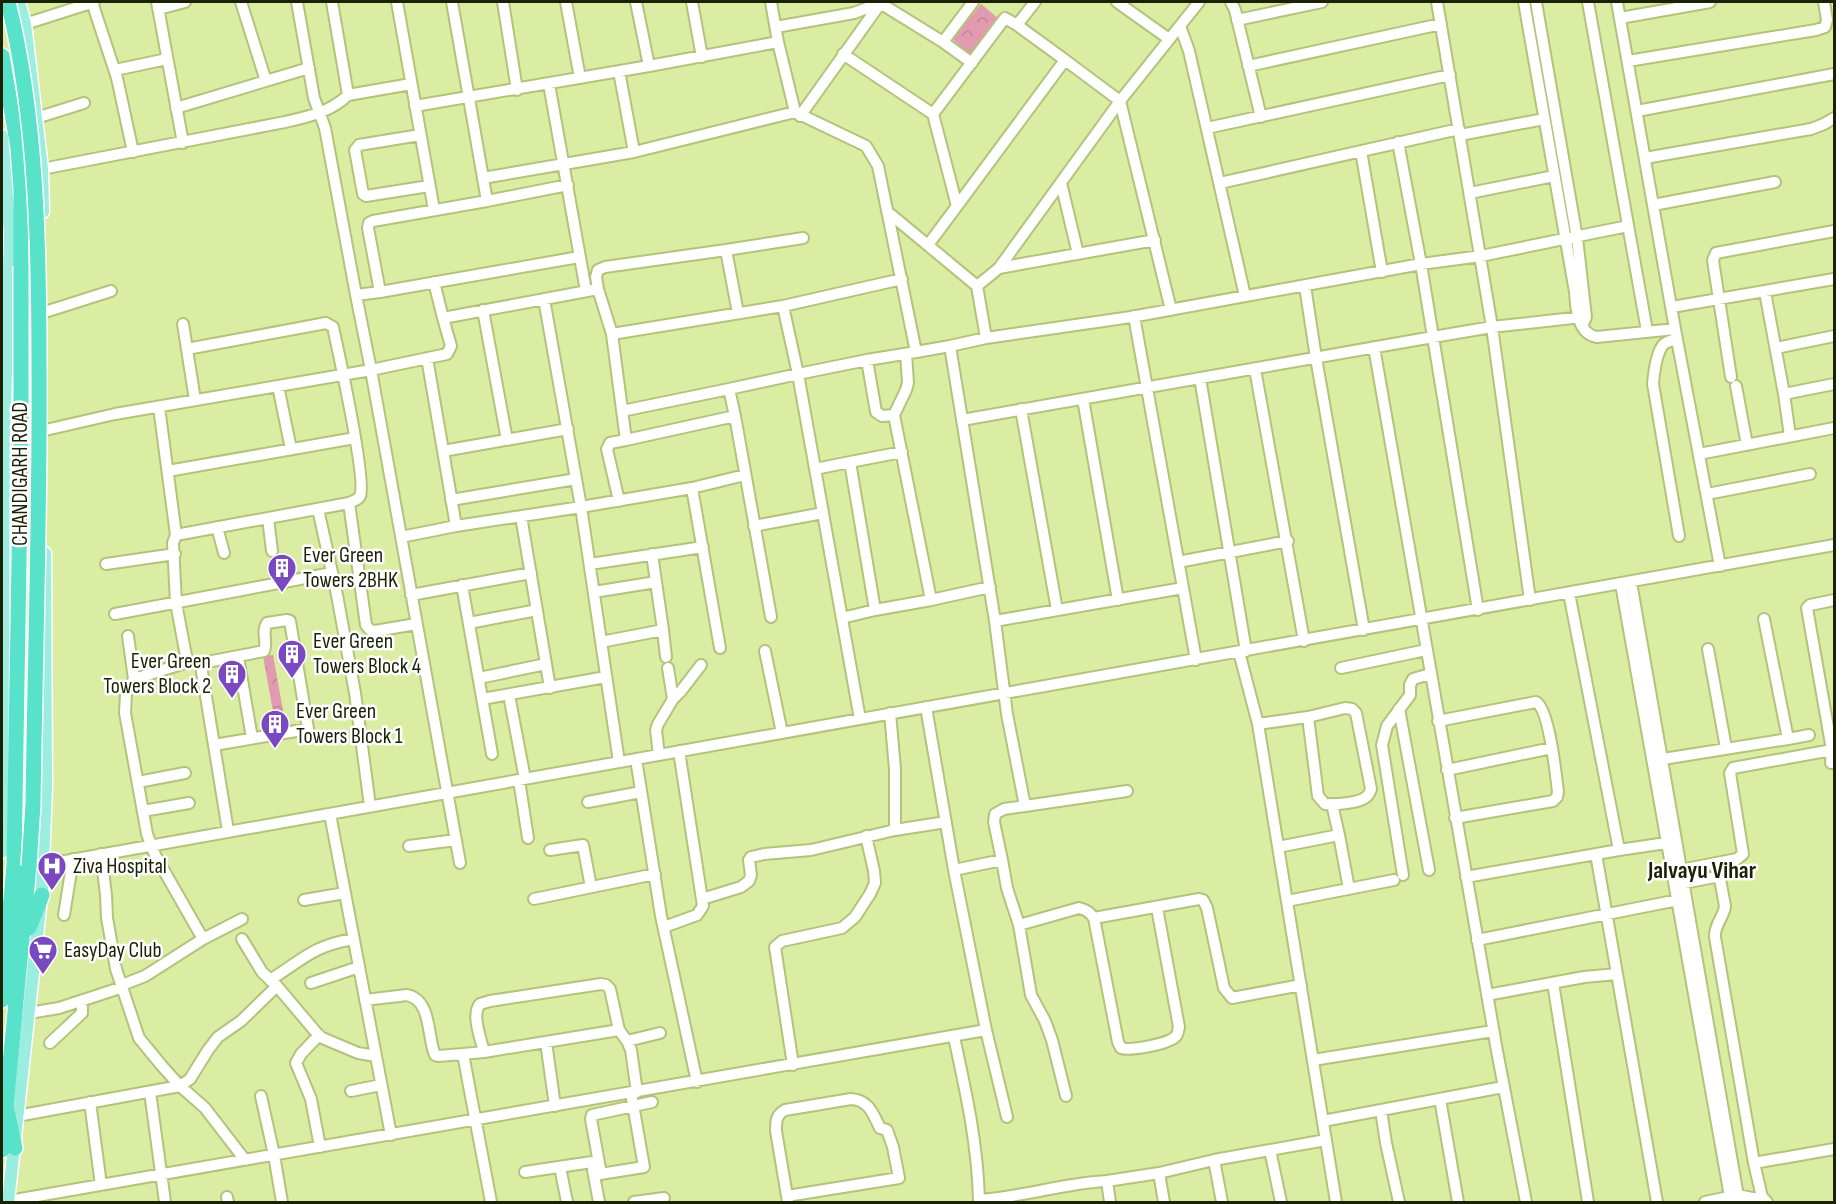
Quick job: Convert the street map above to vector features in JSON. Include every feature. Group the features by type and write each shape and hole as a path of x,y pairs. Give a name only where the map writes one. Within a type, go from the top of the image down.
{"highway":[{"path":"2,1000 9,950 29,865 33,804 39,432 38,264 28,121 22,72 8,2"},
{"name":"CHANDIGARH ROAD","path":"2,56 18,148 21,189 21,500 29,865"},
{"path":"9,950 42,895"},
{"path":"2,905 9,950 12,1111 8,1149"}],"main road":[{"path":"12,1111 29,1013 42,895 29,865 46,786 46,430 42,169 25,24 20,2"},
{"path":"2,136 6,234 2,852"},
{"path":"8,1149 9,1202"}],"street":[{"path":"25,24 93,2 115,70 133,152"},
{"path":"183,143 158,5 185,2"},
{"path":"241,2 266,81"},
{"path":"297,2 314,98 325,128 371,370 460,863"},
{"path":"332,2 348,95"},
{"path":"397,2 434,210"},
{"path":"452,2 486,201"},
{"path":"503,2 517,90"},
{"path":"566,2 580,78"},
{"path":"636,2 649,66"},
{"path":"692,2 702,57"},
{"path":"771,2 778,42 797,114"},
{"path":"776,27 881,2 972,63"},
{"path":"797,114 881,2"},
{"path":"943,42 972,2"},
{"path":"1017,25 1035,2"},
{"path":"1117,2 1169,39"},
{"path":"977,286 999,268 1120,101 1199,2"},
{"path":"1231,2 1238,21 1260,117"},
{"path":"1238,21 1322,2"},
{"path":"1437,2 1492,327 1530,600"},
{"path":"1524,2 1554,176 1571,239"},
{"path":"1536,2 1582,320 1590,336 1647,331 1676,334"},
{"path":"1588,2 1647,331"},
{"path":"1617,2 1720,566"},
{"path":"1620,18 1710,2"},
{"path":"1628,61 1816,30 1825,27 1827,20 1824,2"},
{"path":"933,114 1005,18 1120,101 1171,310"},
{"path":"1248,66 1441,24"},
{"path":"1180,26 1189,51 1245,296"},
{"path":"415,106 517,90 778,42"},
{"path":"843,54 933,114 957,206"},
{"path":"115,70 167,58"},
{"path":"928,245 1065,60"},
{"path":"176,108 309,68"},
{"path":"619,71 634,152"},
{"path":"1636,111 1834,74"},
{"path":"1207,128 1450,75"},
{"path":"42,169 183,143 320,114 342,102 348,95 411,84"},
{"path":"549,84 586,291"},
{"path":"36,118 84,103"},
{"path":"483,178 634,152 797,114 866,146 878,166 902,279 911,353 908,383 894,415 931,600"},
{"path":"1645,158 1811,129 1834,118"},
{"path":"1220,183 1398,142 1544,119"},
{"path":"420,135 359,145 355,150 363,194 366,196 429,186"},
{"path":"1398,142 1421,264 1478,609"},
{"path":"1361,151 1382,273"},
{"path":"1470,193 1554,176"},
{"path":"1653,205 1775,182"},
{"path":"1061,183 1078,254"},
{"path":"380,292 368,228 369,223 374,220 568,185"},
{"path":"889,213 977,286 986,338"},
{"path":"622,411 867,360 986,338 1171,310 1421,264 1480,256 1628,226"},
{"path":"1747,445 1733,382 1713,260 1716,253 1724,250 1834,231"},
{"path":"626,440 612,334 598,289 596,277 598,270 605,267 803,238"},
{"path":"999,268 1155,240"},
{"path":"726,250 738,313"},
{"path":"356,295 579,257"},
{"path":"612,334 783,306 902,279"},
{"path":"1672,307 1834,279"},
{"path":"3,440 115,414 371,370 447,354 451,346 434,282"},
{"path":"1305,286 1364,630"},
{"path":"443,318 598,289"},
{"path":"45,312 111,291"},
{"path":"1765,292 1790,436"},
{"path":"544,299 581,507 619,762"},
{"path":"783,306 798,374 860,719"},
{"path":"483,310 507,440"},
{"path":"1134,316 1196,660"},
{"path":"962,420 1492,327 1582,320"},
{"path":"176,535 349,503 360,496 362,487 355,438 333,327 326,323 187,348"},
{"path":"183,324 195,400"},
{"path":"1676,334 1663,345 1654,372 1653,384 1679,536"},
{"path":"1776,348 1834,336"},
{"path":"950,346 990,587 1004,693 1025,806"},
{"path":"1374,347 1455,818 1526,1203"},
{"path":"427,358 456,526"},
{"path":"867,360 876,412 882,416 894,415"},
{"path":"1255,369 1304,641"},
{"path":"1200,378 1229,552 1242,652 1258,724 1336,1203"},
{"path":"1784,394 1834,384"},
{"path":"278,386 291,449"},
{"path":"729,389 771,617"},
{"path":"1083,399 1118,600"},
{"path":"134,679 185,663 187,660 176,603 173,543 176,535 159,406"},
{"path":"1022,409 1057,610"},
{"path":"620,501 606,449 610,443 735,416"},
{"path":"1700,454 1834,428"},
{"path":"443,452 568,429"},
{"path":"168,471 355,438"},
{"path":"815,469 902,452"},
{"path":"850,462 875,610"},
{"path":"1707,494 1810,474"},
{"path":"401,537 693,488 745,475"},
{"path":"451,500 576,479"},
{"path":"693,488 720,648"},
{"path":"349,503 366,625 370,630 375,631 416,624"},
{"path":"318,508 355,693 370,806"},
{"path":"754,526 823,513"},
{"path":"521,516 550,688"},
{"path":"268,518 272,551"},
{"path":"217,527 224,553"},
{"path":"1178,562 1287,541"},
{"path":"29,865 522,780 1834,545"},
{"path":"590,564 703,547"},
{"path":"106,564 174,554"},
{"path":"652,554 673,699"},
{"path":"115,614 332,573"},
{"path":"411,595 531,573"},
{"path":"594,592 656,582"},
{"path":"1626,583 1679,884 1745,1200"},
{"path":"462,585 492,754"},
{"path":"842,618 990,587"},
{"path":"995,621 1183,588"},
{"path":"1569,593 1586,670 1619,850"},
{"path":"1833,765 1807,608 1810,605 1834,600"},
{"path":"469,623 537,610"},
{"path":"1764,619 1788,739"},
{"path":"214,745 308,729 290,621 267,624 264,629 266,646 264,651 207,662 202,666 202,672 228,831"},
{"path":"601,642 663,630"},
{"path":"128,636 134,679 126,694 125,713 147,834 150,845 203,939"},
{"path":"1708,649 1726,748"},
{"path":"1341,668 1426,650"},
{"path":"765,651 782,733"},
{"path":"238,657 252,738"},
{"path":"478,678 546,664"},
{"path":"659,755 656,730 673,699 701,665"},
{"path":"1287,902 1349,890 1398,877 1382,745 1387,726 1410,695 1410,685 1413,679 1430,674"},
{"path":"482,699 606,677"},
{"path":"508,695 522,780 528,838"},
{"path":"1438,721 1536,702 1542,707 1552,748 1558,792 1553,801 1455,818"},
{"path":"926,707 954,870 986,1030 1007,1117"},
{"path":"1258,724 1308,717 1345,708 1352,709 1356,713 1371,789 1363,800 1325,804 1318,796 1308,717"},
{"path":"1399,710 1429,870"},
{"path":"890,713 895,769 896,830"},
{"path":"1657,760 1809,735"},
{"path":"1447,770 1552,748"},
{"path":"1677,871 1737,859 1743,854 1730,773 1733,768 1832,750"},
{"path":"664,927 697,915 703,906 679,752"},
{"path":"636,759 664,927 697,1082"},
{"path":"1657,760 1666,843 1677,871"},
{"path":"138,782 185,773"},
{"path":"1066,1096 1052,1040 1031,995 1018,925 1007,888 994,822 995,814 1004,809 1127,791"},
{"path":"588,802 641,792"},
{"path":"143,811 189,803"},
{"path":"1332,804 1349,890"},
{"path":"330,814 391,1135"},
{"path":"702,899 741,886 749,881 751,857 811,850 866,836 946,822"},
{"path":"1278,847 1339,835"},
{"path":"793,1065 775,946 782,940 842,928 855,917 875,883 866,836"},
{"path":"409,846 456,840"},
{"path":"1466,877 1666,843"},
{"path":"550,850 584,845 591,887"},
{"path":"101,854 108,929 116,969 139,1038 180,1086 205,1108 244,1160"},
{"path":"1596,854 1657,1203"},
{"path":"64,915 73,858"},
{"path":"954,870 1002,860"},
{"path":"1717,863 1725,912 1716,928 1715,937 1754,1163 1745,1200"},
{"path":"534,898 655,874"},
{"path":"1679,884 1720,876"},
{"path":"1679,884 1678,900 1745,1200"},
{"path":"304,900 345,893"},
{"path":"1094,918 1203,900 1207,908 1224,988 1232,998 1301,986"},
{"path":"1477,940 1678,900"},
{"path":"1018,925 1079,908 1087,910 1094,918 1118,1042 1121,1048 1126,1050 1167,1041 1176,1037 1178,1033 1179,1027 1156,908"},
{"path":"29,1013 59,1008 145,976 203,939 242,919"},
{"path":"242,939 262,972 319,1035 358,1053 376,1056"},
{"path":"12,1111 90,1102 180,1086 190,1079 218,1037 241,1021 274,983 314,951 326,945 354,939"},
{"path":"310,983 359,967"},
{"path":"1487,995 1617,974"},
{"path":"1552,983 1588,1203"},
{"path":"484,1052 476,1010 480,1004 601,984 610,989 619,1030 630,1050 634,1093 632,1106 644,1167 598,1174"},
{"path":"365,1000 407,995 418,999 424,1010 435,1055 438,1056 484,1052 619,1030"},
{"path":"50,1043 82,1013 80,1001"},
{"path":"9,1202 58,1198 101,1185 986,1030"},
{"path":"1313,1060 1493,1031"},
{"path":"627,1041 660,1033"},
{"path":"319,1035 296,1063 311,1099 320,1147"},
{"path":"954,1037 972,1126 980,1202 1082,1183 1160,1173 1214,1160 1326,1140"},
{"path":"546,1042 555,1106"},
{"path":"463,1054 491,1203"},
{"path":"351,1091 381,1085"},
{"path":"1323,1121 1503,1087"},
{"path":"150,1092 165,1203"},
{"path":"261,1096 282,1203"},
{"path":"852,1099 869,1106 880,1128 887,1130 899,1178 788,1199 776,1131 776,1120 779,1113 785,1110 852,1099"},
{"path":"1440,1099 1458,1203"},
{"path":"90,1102 101,1185"},
{"path":"582,1102 592,1162 598,1174"},
{"path":"599,1203 592,1114 652,1102"},
{"path":"1381,1110 1399,1203"},
{"path":"1754,1163 1834,1149"},
{"path":"1270,1150 1281,1203"},
{"path":"1214,1160 1222,1203"},
{"path":"525,1172 592,1162"},
{"path":"560,1167 567,1203"},
{"path":"1160,1173 1164,1203"},
{"path":"1107,1180 1110,1203"},
{"path":"634,1203 664,1198"},
{"path":"1705,1203 1745,1200"}],"green space":[{"path":"981,4 999,19 970,54 952,39"},
{"path":"273,655 286,727 276,728 263,656"}],"place":[{"name":"Ever Green Towers 2BHK","path":"282,594"},
{"name":"Ever Green Towers Block 4","path":"292,680"},
{"name":"Ever Green Towers Block 2","path":"232,700"},
{"name":"Ever Green Towers Block 1","path":"275,750"},
{"name":"Ziva Hospital","path":"52,892"},
{"name":"EasyDay Club","path":"43,976"}],"district":[{"name":"Jalvayu Vihar","path":"1702,870"}]}
